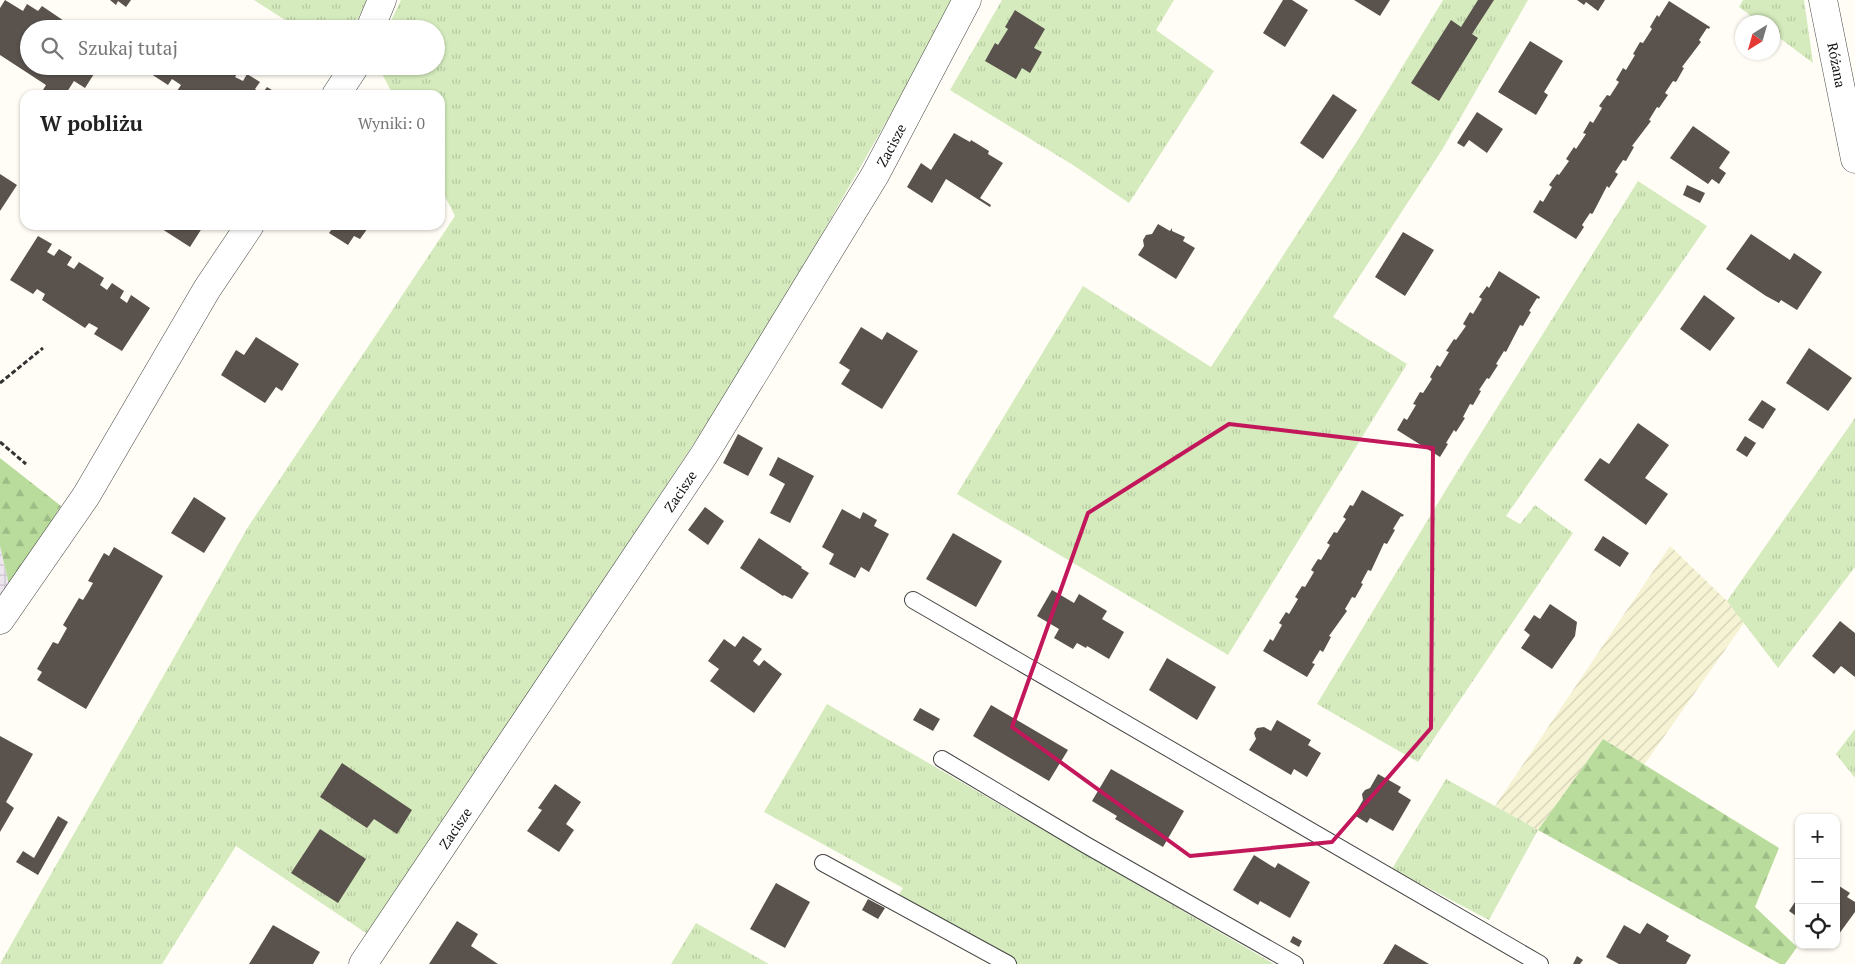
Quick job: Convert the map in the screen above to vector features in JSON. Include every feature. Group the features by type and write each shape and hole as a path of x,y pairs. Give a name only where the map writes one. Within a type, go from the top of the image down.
{"street":[{"path":"374,20 382,0"},
{"name":"Zacisze","path":"363,964 704,455 875,175 967,0"},
{"name":"Różana","path":"1823,0 1855,159"},
{"path":"339,90 349,75"},
{"path":"0,620 86,496 207,289 247,230"}],"lane":[{"path":"913,600 1540,964"},
{"path":"942,759 1086,845 1295,964"},
{"path":"823,863 1008,964"}],"path":[{"path":"0,383 43,348"},
{"path":"0,442 26,464"}],"highlighted area":[{"path":"1229,424 1433,448 1431,728 1332,842 1190,856 1012,727 1088,513"}],"shaded area":[{"path":"0,546 10,589 0,601"},
{"path":"1670,546 1727,601 1744,623 1644,765 1603,739 1538,830 1495,806"}],"green space":[{"path":"254,0 367,0 357,20 285,20"},
{"path":"401,0 956,0 755,351 369,935 236,846 162,964 0,964 248,527 455,216 445,197 445,90 390,90 383,75 445,75 445,20 391,20"},
{"path":"1002,0 1174,0 1156,30 1214,71 1129,203 1073,165 950,90"},
{"path":"1443,0 1528,0 1442,150 1333,317 1407,364 1228,655 957,494 1083,286 1211,367 1359,138"},
{"path":"1743,0 1804,0 1813,63 1780,38 1780,15 1750,15 1739,7"},
{"path":"1638,181 1707,226 1506,516 1520,524 1535,505 1573,533 1418,762 1317,704 1447,488"},
{"path":"1855,418 1855,567 1778,668 1727,601"},
{"path":"0,458 61,506 10,589 0,546"},
{"path":"827,704 1274,964 989,964 890,909 903,888 764,812"},
{"path":"1855,729 1855,778 1836,754"},
{"path":"1603,739 1779,848 1755,907 1795,945 1796,949 1785,964 1780,964 1538,830"},
{"path":"1446,779 1538,830 1489,920 1392,869"},
{"path":"696,923 769,964 671,964"}],"building":[{"path":"5,0 23,11 27,4 38,11 42,6 63,20 20,20 20,68 0,55 0,8"},
{"path":"110,0 131,0 126,7 118,1 116,5"},
{"path":"1283,0 1292,0 1308,10 1285,47 1263,33"},
{"path":"1354,0 1390,0 1380,16"},
{"path":"1478,0 1494,0 1472,34 1478,38 1439,101 1411,83 1451,20 1461,27"},
{"path":"1577,0 1605,0 1598,11 1586,2 1584,5"},
{"path":"1669,1 1710,27 1709,29 1707,28 1699,40 1701,42 1682,67 1684,68 1676,82 1673,81 1665,93 1668,95 1659,108 1657,107 1649,120 1651,121 1632,146 1634,147 1626,161 1623,160 1615,172 1618,174 1609,188 1607,186 1593,213 1590,213 1582,225 1584,227 1576,239 1533,212 1540,200 1543,202 1552,187 1549,185 1569,161 1566,159 1574,147 1576,149 1586,134 1583,133 1590,121 1593,123 1602,108 1599,106 1607,95 1610,96 1619,82 1616,80 1623,68 1626,70 1640,42 1643,43 1652,29 1650,27 1657,15 1659,17"},
{"path":"1015,10 1045,29 1034,48 1042,52 1030,73 1022,68 1016,79 985,61 995,43 998,45 1008,29 1005,27"},
{"path":"1530,41 1563,61 1544,92 1548,95 1536,115 1498,92"},
{"path":"31,75 93,75 85,88 74,81 68,90 43,90 46,85"},
{"path":"153,75 236,75 235,77 243,81 246,75 249,75 260,82 255,89 256,90 178,90 181,85 172,79 168,85"},
{"path":"1333,94 1357,110 1323,159 1300,143"},
{"path":"1477,112 1503,129 1487,153 1469,140 1464,147 1457,143"},
{"path":"1693,126 1730,152 1719,168 1726,173 1719,184 1712,179 1708,184 1670,158"},
{"path":"954,133 970,142 971,140 989,151 988,154 1003,163 980,198 991,205 990,207 946,179 932,203 907,187 921,163 931,170"},
{"path":"0,174 17,185 0,211"},
{"path":"1687,185 1705,193 1700,203 1683,195"},
{"path":"1158,224 1170,231 1172,228 1172,231 1185,237 1183,241 1195,248 1176,279 1138,255 1144,246 1143,240 1146,235 1152,234"},
{"path":"164,230 201,230 190,247"},
{"path":"331,230 366,230 360,239 354,236 348,245 329,233"},
{"path":"1403,232 1434,250 1405,296 1375,277"},
{"path":"1751,234 1790,260 1794,253 1822,272 1797,310 1781,300 1779,303 1766,296 1726,269"},
{"path":"38,236 52,244 47,252 54,256 59,249 72,257 67,265 74,269 79,262 104,278 100,285 107,290 112,283 124,291 120,298 127,303 131,295 150,308 122,351 94,334 98,328 89,323 85,328 42,300 45,294 37,289 33,294 10,280"},
{"path":"1499,271 1540,297 1539,299 1537,298 1529,311 1531,312 1523,326 1520,325 1489,379 1487,378 1479,390 1481,391 1473,405 1470,404 1463,417 1465,418 1456,432 1454,430 1440,457 1397,430 1404,418 1407,420 1416,405 1413,404 1420,392 1423,393 1432,379 1430,377 1437,365 1440,367 1449,352 1446,351 1466,326 1463,324 1470,312 1473,314 1482,299 1479,297 1487,286 1489,288"},
{"path":"1704,295 1735,318 1710,351 1680,329"},
{"path":"861,327 882,340 887,332 918,351 882,409 841,384 850,370 839,363"},
{"path":"256,337 299,364 282,391 276,387 265,403 221,375 236,350 244,355"},
{"path":"1809,348 1852,378 1828,411 1786,383"},
{"path":"1762,400 1776,409 1763,429 1748,420"},
{"path":"1638,423 1669,445 1645,478 1668,494 1646,525 1584,480 1600,458 1609,464"},
{"path":"738,434 763,448 748,476 723,463"},
{"path":"1745,436 1756,443 1747,457 1736,450"},
{"path":"778,457 814,476 790,523 770,513 785,484 769,475"},
{"path":"1362,490 1404,515 1401,516 1393,529 1395,530 1387,544 1384,543 1371,571 1368,570 1355,598 1352,597 1345,609 1347,611 1329,636 1331,637 1323,652 1320,650 1312,663 1315,664 1307,677 1263,651 1270,639 1273,641 1282,625 1279,623 1286,612 1289,614 1298,599 1295,597 1302,586 1305,587 1314,572 1311,570 1318,559 1321,560 1330,545 1327,543 1334,532 1337,533 1346,519 1343,517 1350,505 1353,506"},
{"path":"194,497 226,518 204,553 171,533"},
{"path":"705,507 724,521 708,545 688,530"},
{"path":"842,509 860,519 863,512 877,520 874,526 889,534 869,572 861,567 855,578 829,564 834,554 822,547"},
{"path":"953,533 1002,561 976,607 926,579"},
{"path":"1603,536 1629,553 1620,567 1594,550"},
{"path":"759,538 809,573 792,599 783,596 740,568"},
{"path":"114,547 163,576 86,709 37,680 42,672 37,669 53,642 58,644 67,628 63,625 79,598 83,600 88,592 93,583 88,581 104,553 109,556"},
{"path":"1052,590 1074,603 1079,594 1107,611 1102,619 1124,632 1109,659 1087,646 1086,648 1077,643 1073,649 1054,638 1059,629 1037,616"},
{"path":"1550,604 1577,622 1575,636 1552,669 1521,648 1530,635 1524,630 1534,615 1540,619"},
{"path":"1840,621 1855,633 1855,677 1841,666 1834,674 1812,656"},
{"path":"743,636 762,649 753,661 759,666 764,660 782,674 754,713 710,681 719,669 708,661 724,639 735,647"},
{"path":"1167,658 1216,687 1197,720 1149,690"},
{"path":"991,705 1068,750 1049,781 973,736"},
{"path":"920,708 940,719 933,731 913,720"},
{"path":"1277,720 1311,740 1308,745 1321,753 1307,777 1294,769 1291,775 1249,750 1256,739 1254,733 1257,728 1264,727 1271,731"},
{"path":"0,736 33,754 6,802 14,808 0,832"},
{"path":"342,763 412,810 397,834 374,819 367,828 320,797"},
{"path":"1111,769 1184,811 1163,847 1115,819 1117,816 1092,801"},
{"path":"1378,774 1401,787 1398,792 1411,800 1393,831 1370,818 1367,823 1354,815 1363,800 1362,794 1370,788"},
{"path":"555,784 581,802 566,824 574,830 559,852 527,831 542,810 538,808"},
{"path":"58,816 68,822 38,875 16,862 23,851 34,858"},
{"path":"320,829 366,859 338,903 291,873"},
{"path":"1254,855 1275,868 1278,863 1310,882 1290,918 1260,901 1258,905 1233,890"},
{"path":"776,883 810,902 785,948 750,929"},
{"path":"1840,887 1850,893 1847,897 1855,902 1855,912 1840,933"},
{"path":"868,899 885,908 878,919 862,910"},
{"path":"1795,902 1795,915 1789,911"},
{"path":"457,921 478,934 471,946 498,964 429,964"},
{"path":"1647,923 1669,936 1666,941 1691,955 1686,964 1619,964 1606,957 1624,925 1640,934"},
{"path":"273,925 320,952 313,964 249,964"},
{"path":"1293,936 1302,941 1299,947 1290,942"},
{"path":"1395,944 1429,964 1383,964"},
{"path":"1577,956 1583,960 1580,964 1573,964"}]}
